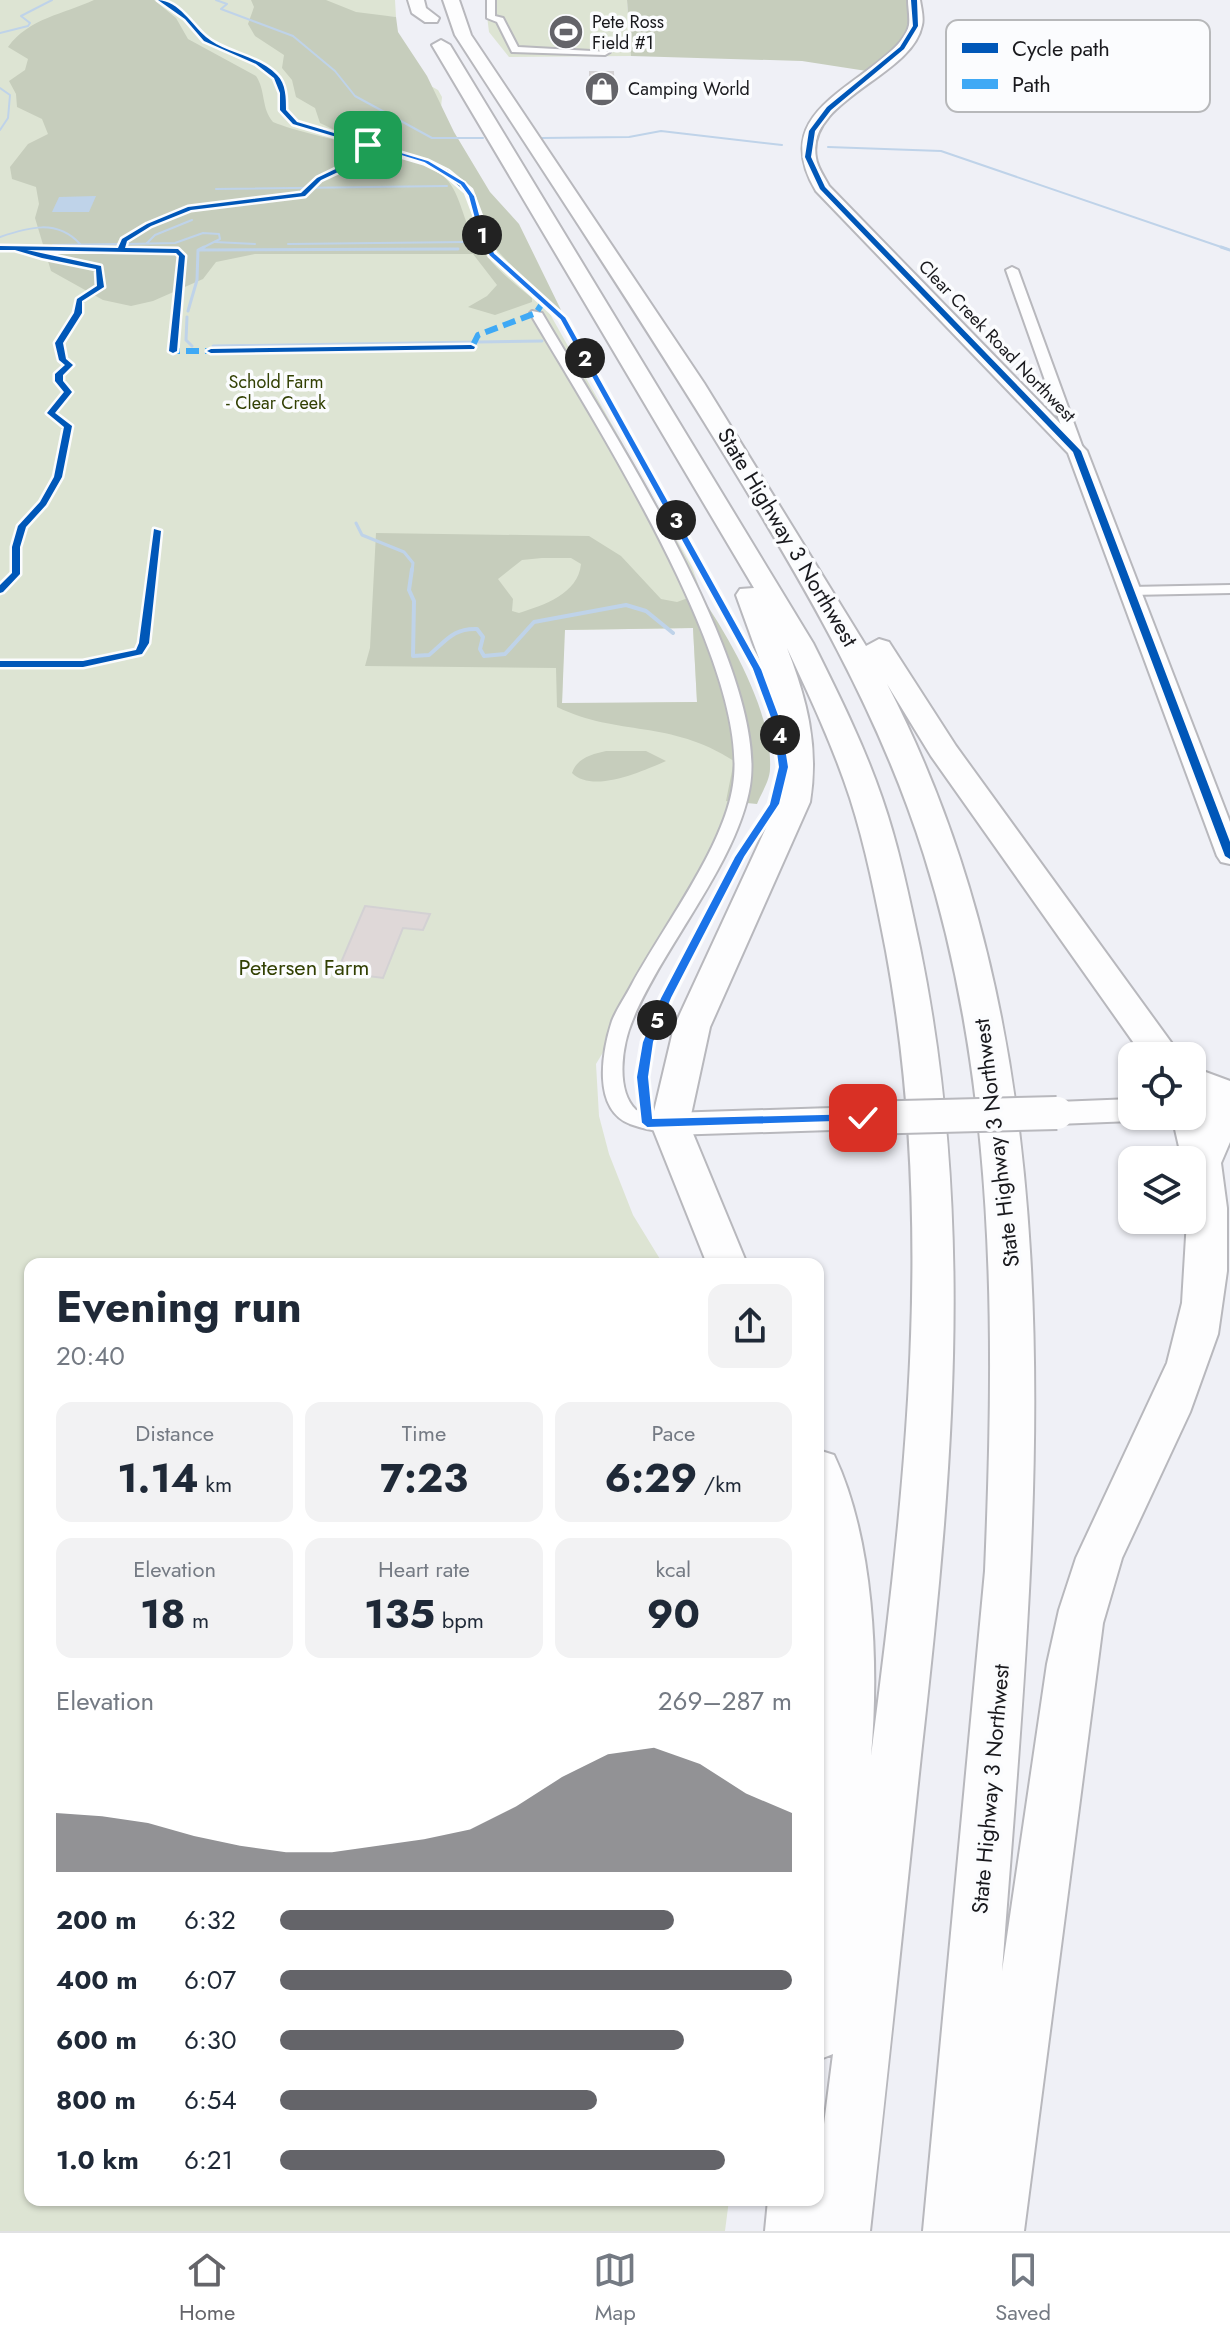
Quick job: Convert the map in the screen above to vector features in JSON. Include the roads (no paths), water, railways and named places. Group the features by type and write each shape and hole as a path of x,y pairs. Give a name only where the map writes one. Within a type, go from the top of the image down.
{"highway":[{"name":"State Highway 3 Northwest","path":"416,0 418,10 430,9 466,89 789,623 835,717 860,781 908,963 933,1145 937,1268 935,1389 919,1567 840,2231"},
{"name":"State Highway 3 Northwest","path":"451,0 457,21 620,276 725,430 871,679 907,761 935,840 970,963 994,1090 1013,1295 1013,1467 1008,1571 953,2231"},
{"path":"457,21 464,0"},
{"path":"725,430 797,521 942,749 1153,1042"},
{"path":"696,468 768,638 795,722 799,763 794,802 785,828 692,1027 670,1124 725,1258"},
{"path":"1206,1086 1230,1097"},
{"path":"994,2231 1071,1664 1098,1560 1188,1363 1206,1273 1208,1132"},
{"path":"824,1491 836,1534 848,1681 847,1742 824,1972"},
{"path":"795,2231 797,2206"}],"main road":[{"name":"Clear Creek Road Northwest","path":"914,0 918,14 912,38 820,119 806,144 806,161 822,188 1077,451 1230,856"},
{"path":"1206,1108 1230,1107"},
{"path":"670,1124 1118,1111"}],"street":[{"path":"491,0 491,18 500,20 515,50 605,52"},
{"path":"1012,270 1077,451"},
{"path":"536,313 694,598 725,671 739,721 743,782 729,823 622,1021 615,1058 614,1094 618,1107 635,1121 670,1124"},
{"path":"1131,591 1230,589"}],"water":[{"path":"96,196 89,212 52,212 59,197"}],"waterway":[{"path":"0,33 28,26 30,23 21,16 52,0"},
{"path":"216,0 227,4 221,9 293,36 335,71 355,96 432,138 483,138"},
{"path":"0,88 10,95 8,118 0,130"},
{"path":"542,138 629,137 661,131 782,145"},
{"path":"828,147 941,151 1227,249"},
{"path":"216,189 447,186"},
{"path":"147,243 155,235 192,220"},
{"path":"0,237 42,227 62,231 80,244"},
{"path":"127,244 175,243 203,233 219,234 220,239 198,250"},
{"path":"215,242 255,244"},
{"path":"288,244 466,242"},
{"path":"53,245 119,244"},
{"path":"1221,247 1227,249"},
{"path":"198,250 458,249 452,249"},
{"path":"188,311 197,280 198,250"},
{"path":"187,317 186,340 192,346"},
{"path":"213,346 542,341"},
{"path":"356,523 362,535 404,552 413,563 412,571"},
{"path":"412,569 409,590 414,601 413,656 429,655 445,640 469,629 477,629 483,637 480,649 484,656 505,654 534,622 626,605 646,611 673,633"}],"place":[{"name":"Pete Ross Field #1","path":"566,32"},
{"name":"Camping World","path":"602,89"}],"park label":[{"name":"Schold Farm - Clear Creek","path":"276,392"},
{"name":"Petersen Farm","path":"304,967"}]}
